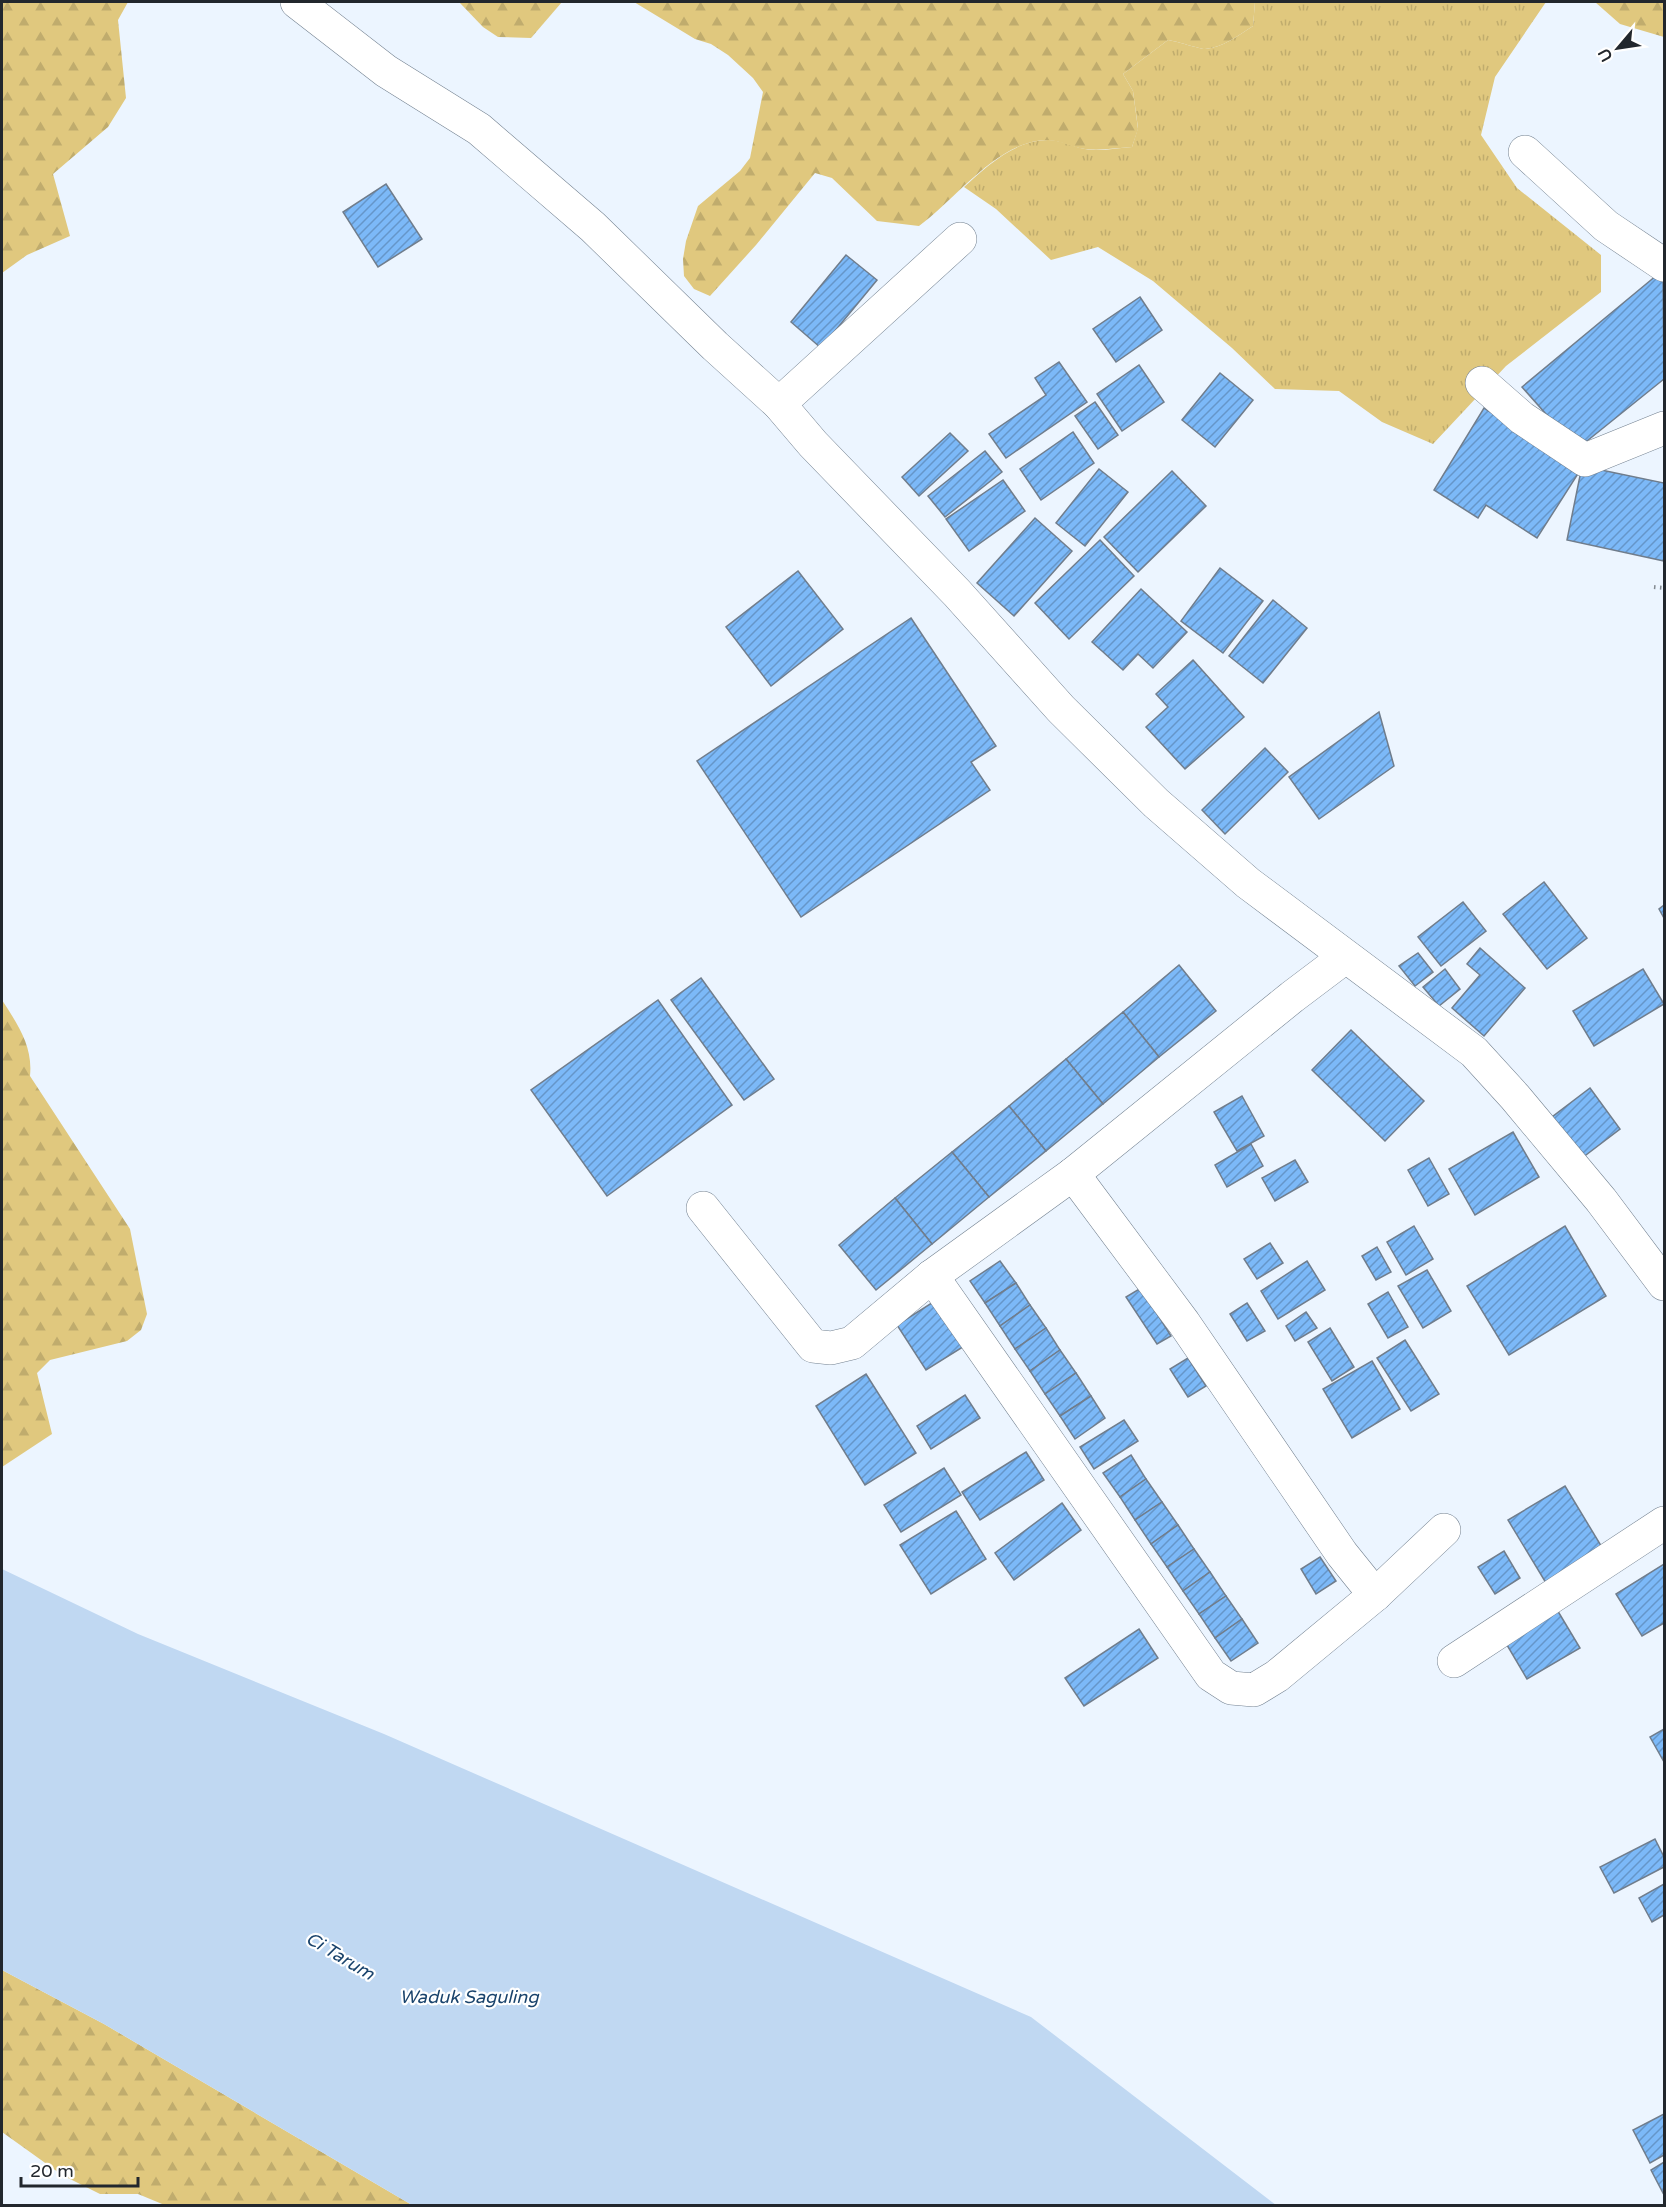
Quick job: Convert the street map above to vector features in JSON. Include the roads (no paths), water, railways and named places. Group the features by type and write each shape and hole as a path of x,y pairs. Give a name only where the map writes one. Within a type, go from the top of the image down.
{"street":[{"path":"297,2 386,71 479,129 593,226 715,346 779,404 813,444 957,593 1061,709 1156,802 1248,884 1474,1052 1515,1097 1601,1200 1665,1284"},
{"path":"1525,152 1606,226 1665,265"},
{"path":"779,404 960,239"},
{"path":"1482,383 1522,417 1585,460 1665,428"},
{"path":"703,1208 813,1346 831,1348 852,1343 932,1276 1073,1174 1345,957"},
{"path":"1073,1174 1184,1323 1342,1554 1375,1595"},
{"path":"932,1276 1211,1675 1231,1688 1254,1690 1277,1676 1375,1595 1444,1530"},
{"path":"1454,1661 1665,1524"}],"water":[{"name":"Waduk Saguling","path":"2,1569 138,1634 384,1734 1031,2017 1276,2205 412,2205 104,2024 2,1970"}],"water label":[{"name":"Ci Tarum","path":"340,1956"}]}
